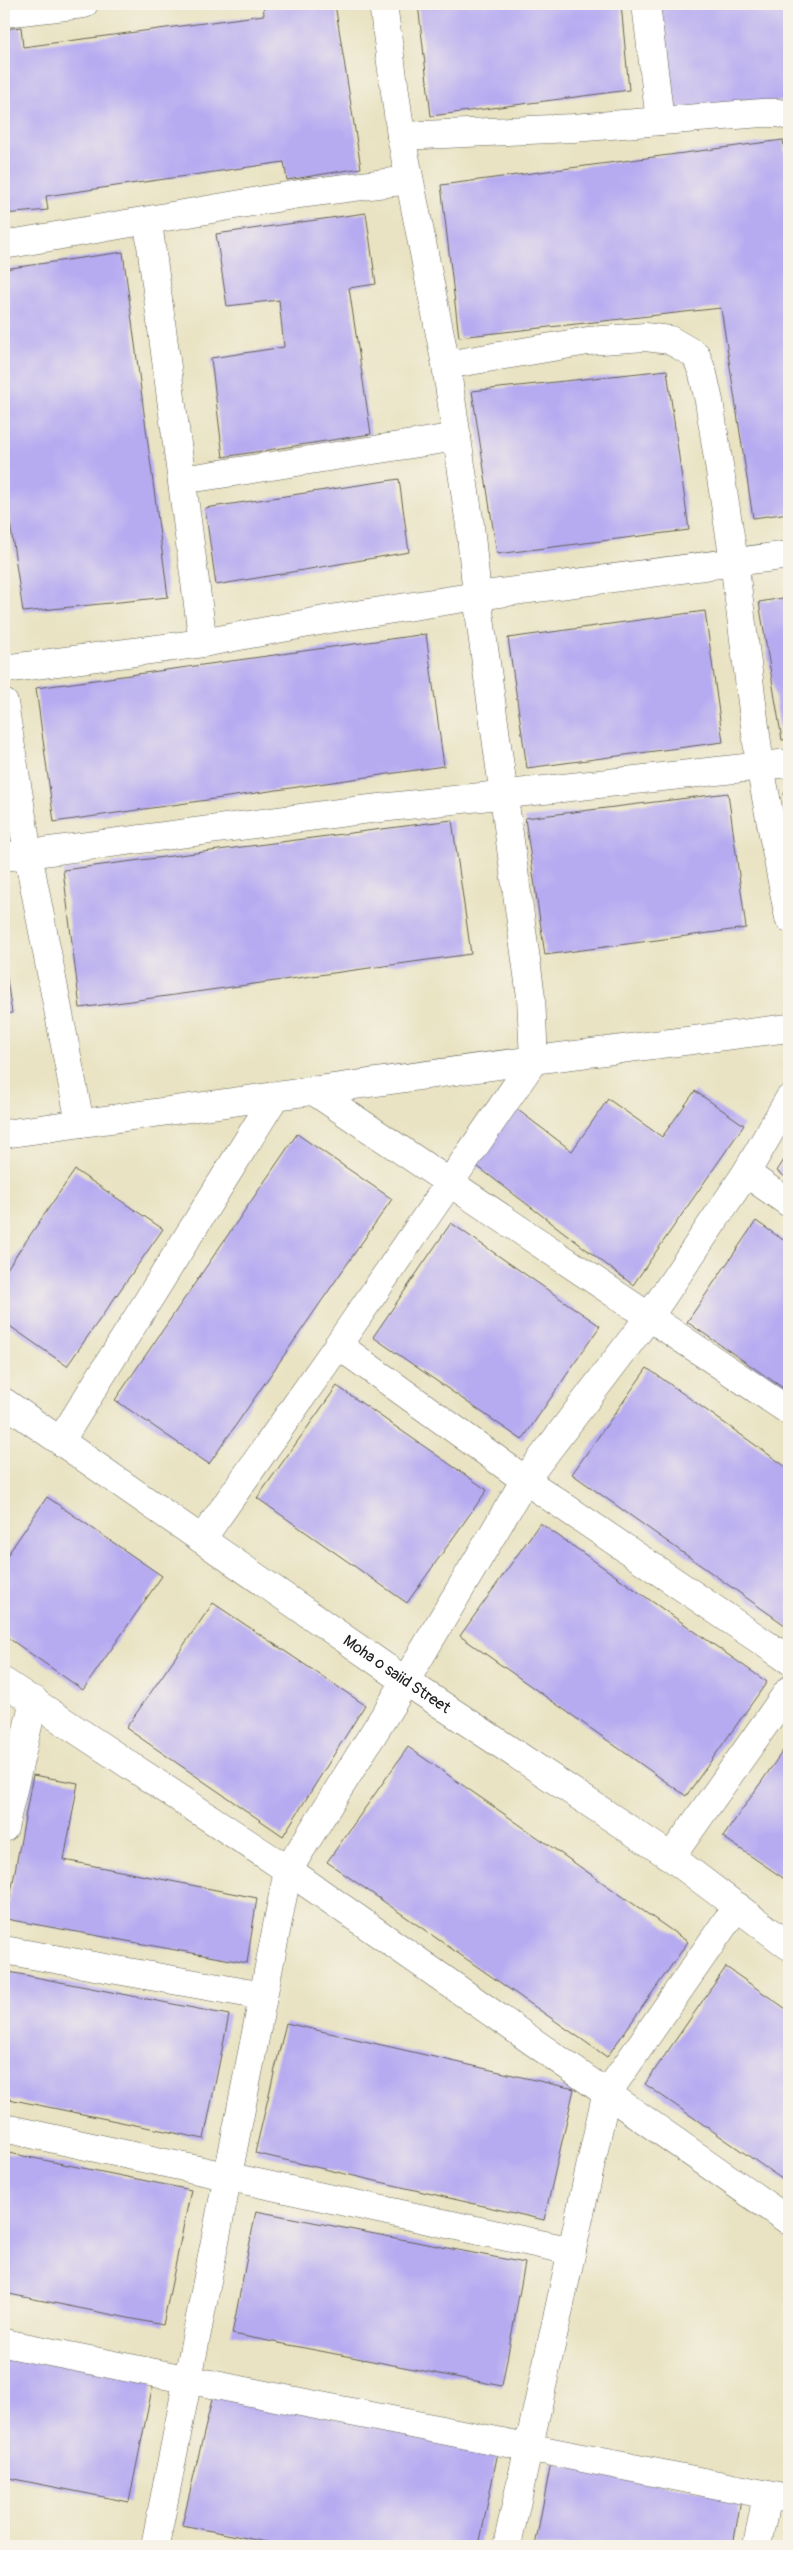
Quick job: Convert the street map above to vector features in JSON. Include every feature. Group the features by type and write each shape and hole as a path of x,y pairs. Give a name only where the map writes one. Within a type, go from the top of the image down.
{"street":[{"path":"4,13 84,4"},
{"path":"202,1539 534,1060 531,997 477,596 470,524 446,365 401,136 383,4"},
{"path":"646,4 660,121"},
{"path":"401,136 500,133 762,113 779,113 789,116"},
{"path":"4,245 148,222 299,194 409,180"},
{"path":"148,222 203,643"},
{"path":"446,365 588,341 645,336 670,340 696,355 704,374 734,561 760,766 789,918"},
{"path":"182,480 457,437"},
{"path":"4,669 203,643 330,619 477,596 789,555"},
{"path":"4,703 16,855 80,1123"},
{"path":"16,855 505,793 789,763"},
{"path":"4,1134 534,1060 789,1028"},
{"path":"312,1090 789,1411"},
{"path":"61,1440 276,1095"},
{"path":"155,2546 288,1870 393,1702 404,1680 525,1480 649,1317 746,1173 789,1099"},
{"path":"746,1173 789,1203"},
{"path":"338,1345 525,1480 789,1660"},
{"name":"Moha o saiid Street","path":"4,1402 404,1680 671,1858 789,1946"},
{"path":"4,1682 34,1700 288,1870 606,2095 789,2221"},
{"path":"671,1858 789,1690"},
{"path":"4,1828 34,1700"},
{"path":"507,2546 606,2095 736,1906"},
{"path":"4,1950 263,1996"},
{"path":"4,2128 572,2251"},
{"path":"4,2343 778,2497 757,2546"}],"building":[{"path":"263,4 335,4 361,168 287,180 284,162 46,196 48,210 4,214 4,29 21,27 23,47 264,15"},
{"path":"418,4 621,4 629,90 431,116"},
{"path":"660,4 789,4 789,100 662,109"},
{"path":"783,140 789,180 789,513 753,518 721,308 459,337 441,185"},
{"path":"366,213 376,284 349,288 371,434 223,457 211,358 284,347 279,300 227,306 216,234"},
{"path":"123,252 168,597 23,612 4,481 4,269"},
{"path":"667,370 689,530 497,554 472,391"},
{"path":"399,479 409,552 216,585 205,508"},
{"path":"789,597 789,739 782,740 759,602"},
{"path":"705,611 723,742 527,768 508,638"},
{"path":"426,634 444,766 54,822 36,688"},
{"path":"789,792 789,825 788,825 784,793"},
{"path":"728,793 746,928 545,955 525,818"},
{"path":"452,820 471,954 80,1008 63,870"},
{"path":"4,959 12,1013 4,1014"},
{"path":"695,1091 744,1125 633,1285 473,1163 514,1107 572,1151 608,1099 662,1137"},
{"path":"297,1134 392,1199 209,1464 115,1400"},
{"path":"789,1152 789,1180 777,1171"},
{"path":"75,1170 163,1229 67,1366 4,1322 4,1273"},
{"path":"756,1221 789,1244 789,1392 687,1322"},
{"path":"451,1223 600,1326 522,1440 373,1337"},
{"path":"647,1368 789,1469 789,1628 572,1474"},
{"path":"337,1386 487,1490 407,1603 257,1498"},
{"path":"47,1497 162,1576 83,1690 4,1635 4,1560"},
{"path":"540,1523 767,1682 686,1796 460,1636"},
{"path":"213,1603 365,1705 283,1836 126,1728"},
{"path":"789,1742 789,1882 723,1837"},
{"path":"408,1747 688,1942 607,2057 327,1862"},
{"path":"33,1775 78,1783 64,1860 257,1898 247,1963 6,1919"},
{"path":"726,1967 789,2011 789,2184 645,2084"},
{"path":"4,1971 229,2015 204,2139 4,2098"},
{"path":"286,2023 574,2089 544,2220 255,2153"},
{"path":"4,2152 191,2190 163,2325 4,2293"},
{"path":"256,2211 525,2263 502,2386 232,2334"},
{"path":"4,2349 154,2379 129,2502 4,2477"},
{"path":"214,2391 498,2452 479,2546 286,2546 182,2525"},
{"path":"551,2462 741,2499 733,2546 535,2546"},
{"path":"788,2524 789,2546 784,2546"}]}
